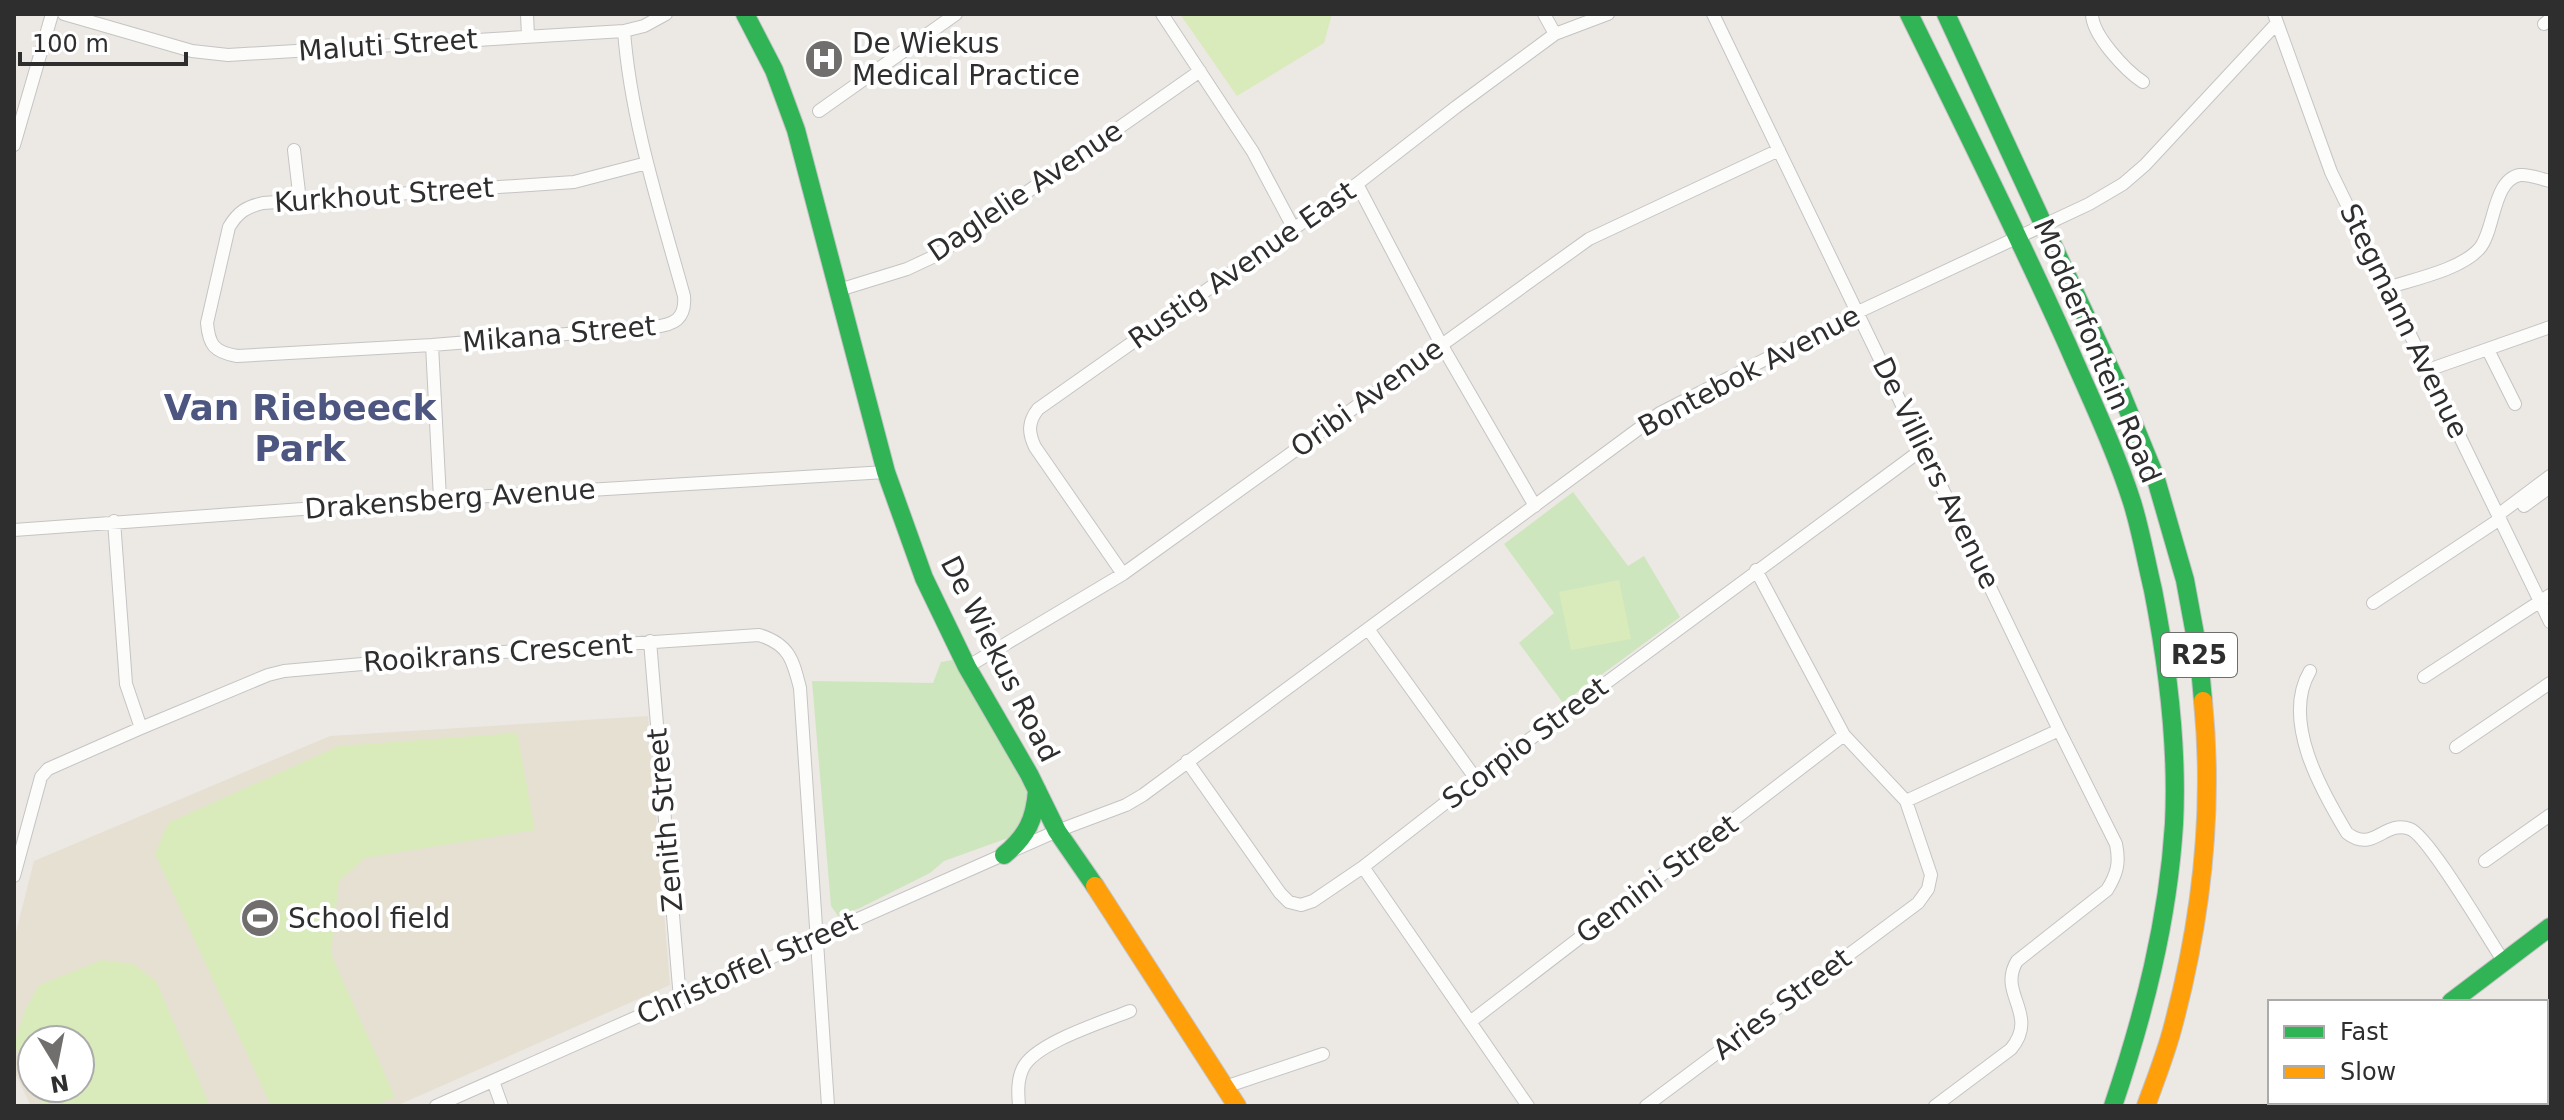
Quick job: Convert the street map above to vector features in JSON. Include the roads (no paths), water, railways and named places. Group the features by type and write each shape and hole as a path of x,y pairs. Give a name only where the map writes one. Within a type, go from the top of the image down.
{"main road":[{"name":"De Wiekus Road","path":"745,14 764,46 796,130 886,472 924,578 967,667 1057,831 1125,929 1237,1106"},
{"name":"Modderfontein Road","path":"1909,14 2019,238 2107,432 2133,505 2165,653 2173,729 2174,800 2167,893 2149,988 2135,1043 2113,1106"},
{"name":"Modderfontein Road","path":"1946,14 2138,433 2165,505 2183,572 2199,652 2208,728 2208,799 2201,892 2185,985 2160,1071 2146,1106"},
{"path":"1004,855 1023,838 1033,823 1037,790"},
{"path":"2454,1000 2550,927"}],"street":[{"path":"15,136 52,14"},
{"name":"Maluti Street","path":"64,14 210,55 624,31 644,26 666,14"},
{"path":"527,14 528,36"},
{"path":"819,111 956,14"},
{"path":"1162,14 1253,152 1294,229"},
{"path":"1544,14 1555,34"},
{"name":"Rustig Avenue East","path":"1123,574 1035,447 1029,430 1032,416 1038,409 1357,184 1555,34 1608,14"},
{"name":"De Villiers Avenue","path":"1713,14 2116,844 2119,860 2116,877 2107,890 2017,961 2011,971 2021,1014 2021,1037 2011,1049 1935,1106"},
{"path":"2092,14 2092,22 2101,38 2132,75 2143,82"},
{"name":"Bontebok Avenue","path":"1057,831 1126,805 1143,795 1660,413 1858,312 2019,238 2112,191 2145,165 2276,19"},
{"name":"Stegmann Avenue","path":"2276,19 2331,172 2500,519 2545,598 2550,622"},
{"name":"Mikana Street","path":"237,356 432,345 667,326 677,321 685,307 684,296 647,163 630,87 624,31"},
{"name":"Daglelie Avenue","path":"839,290 907,269 937,255 1200,71"},
{"path":"294,150 300,201"},
{"name":"Oribi Avenue","path":"967,667 1123,574 1589,239 1779,150"},
{"name":"Kurkhout Street","path":"237,356 222,353 213,346 207,323 229,227 242,210 250,206 574,182 647,163"},
{"path":"2387,288 2454,265 2479,250 2485,242 2502,189 2512,178 2522,175 2550,181"},
{"path":"1357,184 1441,344 1535,506"},
{"path":"2428,370 2550,327"},
{"path":"432,345 440,499"},
{"path":"2488,350 2515,404"},
{"name":"Scorpio Street","path":"1187,761 1280,893 1289,902 1301,905 1313,901 1363,867 1476,779 1924,448"},
{"name":"Drakensberg Avenue","path":"14,530 440,499 886,472"},
{"path":"2500,519 2550,476"},
{"path":"2373,603 2550,487"},
{"path":"114,521 126,684 141,728"},
{"path":"1756,570 1844,735 1906,801 2059,730"},
{"path":"2424,677 2545,598"},
{"path":"1368,629 1476,779"},
{"name":"Rooikrans Crescent","path":"14,876 41,777 48,769 268,675 474,654 759,635 773,639 785,649 794,662 800,688 828,1106"},
{"name":"Zenith Street","path":"650,641 680,999"},
{"path":"2310,671 2303,682 2302,692 2303,741 2309,760 2347,833 2356,840 2366,841 2398,827 2419,835 2504,962"},
{"path":"2456,747 2550,683"},
{"name":"Gemini Street","path":"1470,1022 1844,735"},
{"name":"Aries Street","path":"1646,1106 1918,903 1928,889 1931,875 1906,801"},
{"path":"2485,861 2550,815"},
{"name":"Christoffel Street","path":"436,1106 1057,831"},
{"path":"1363,867 1528,1106"},
{"path":"1019,1106 1019,1079 1031,1056 1044,1047 1130,1011"},
{"path":"1225,1087 1323,1054"},
{"path":"493,1081 502,1106"}],"place":[{"name":"De Wiekus Medical Practice","path":"824,59"},
{"name":"School field","path":"260,918"}],"district":[{"name":"Van Riebeeck Park","path":"300,428"}]}
